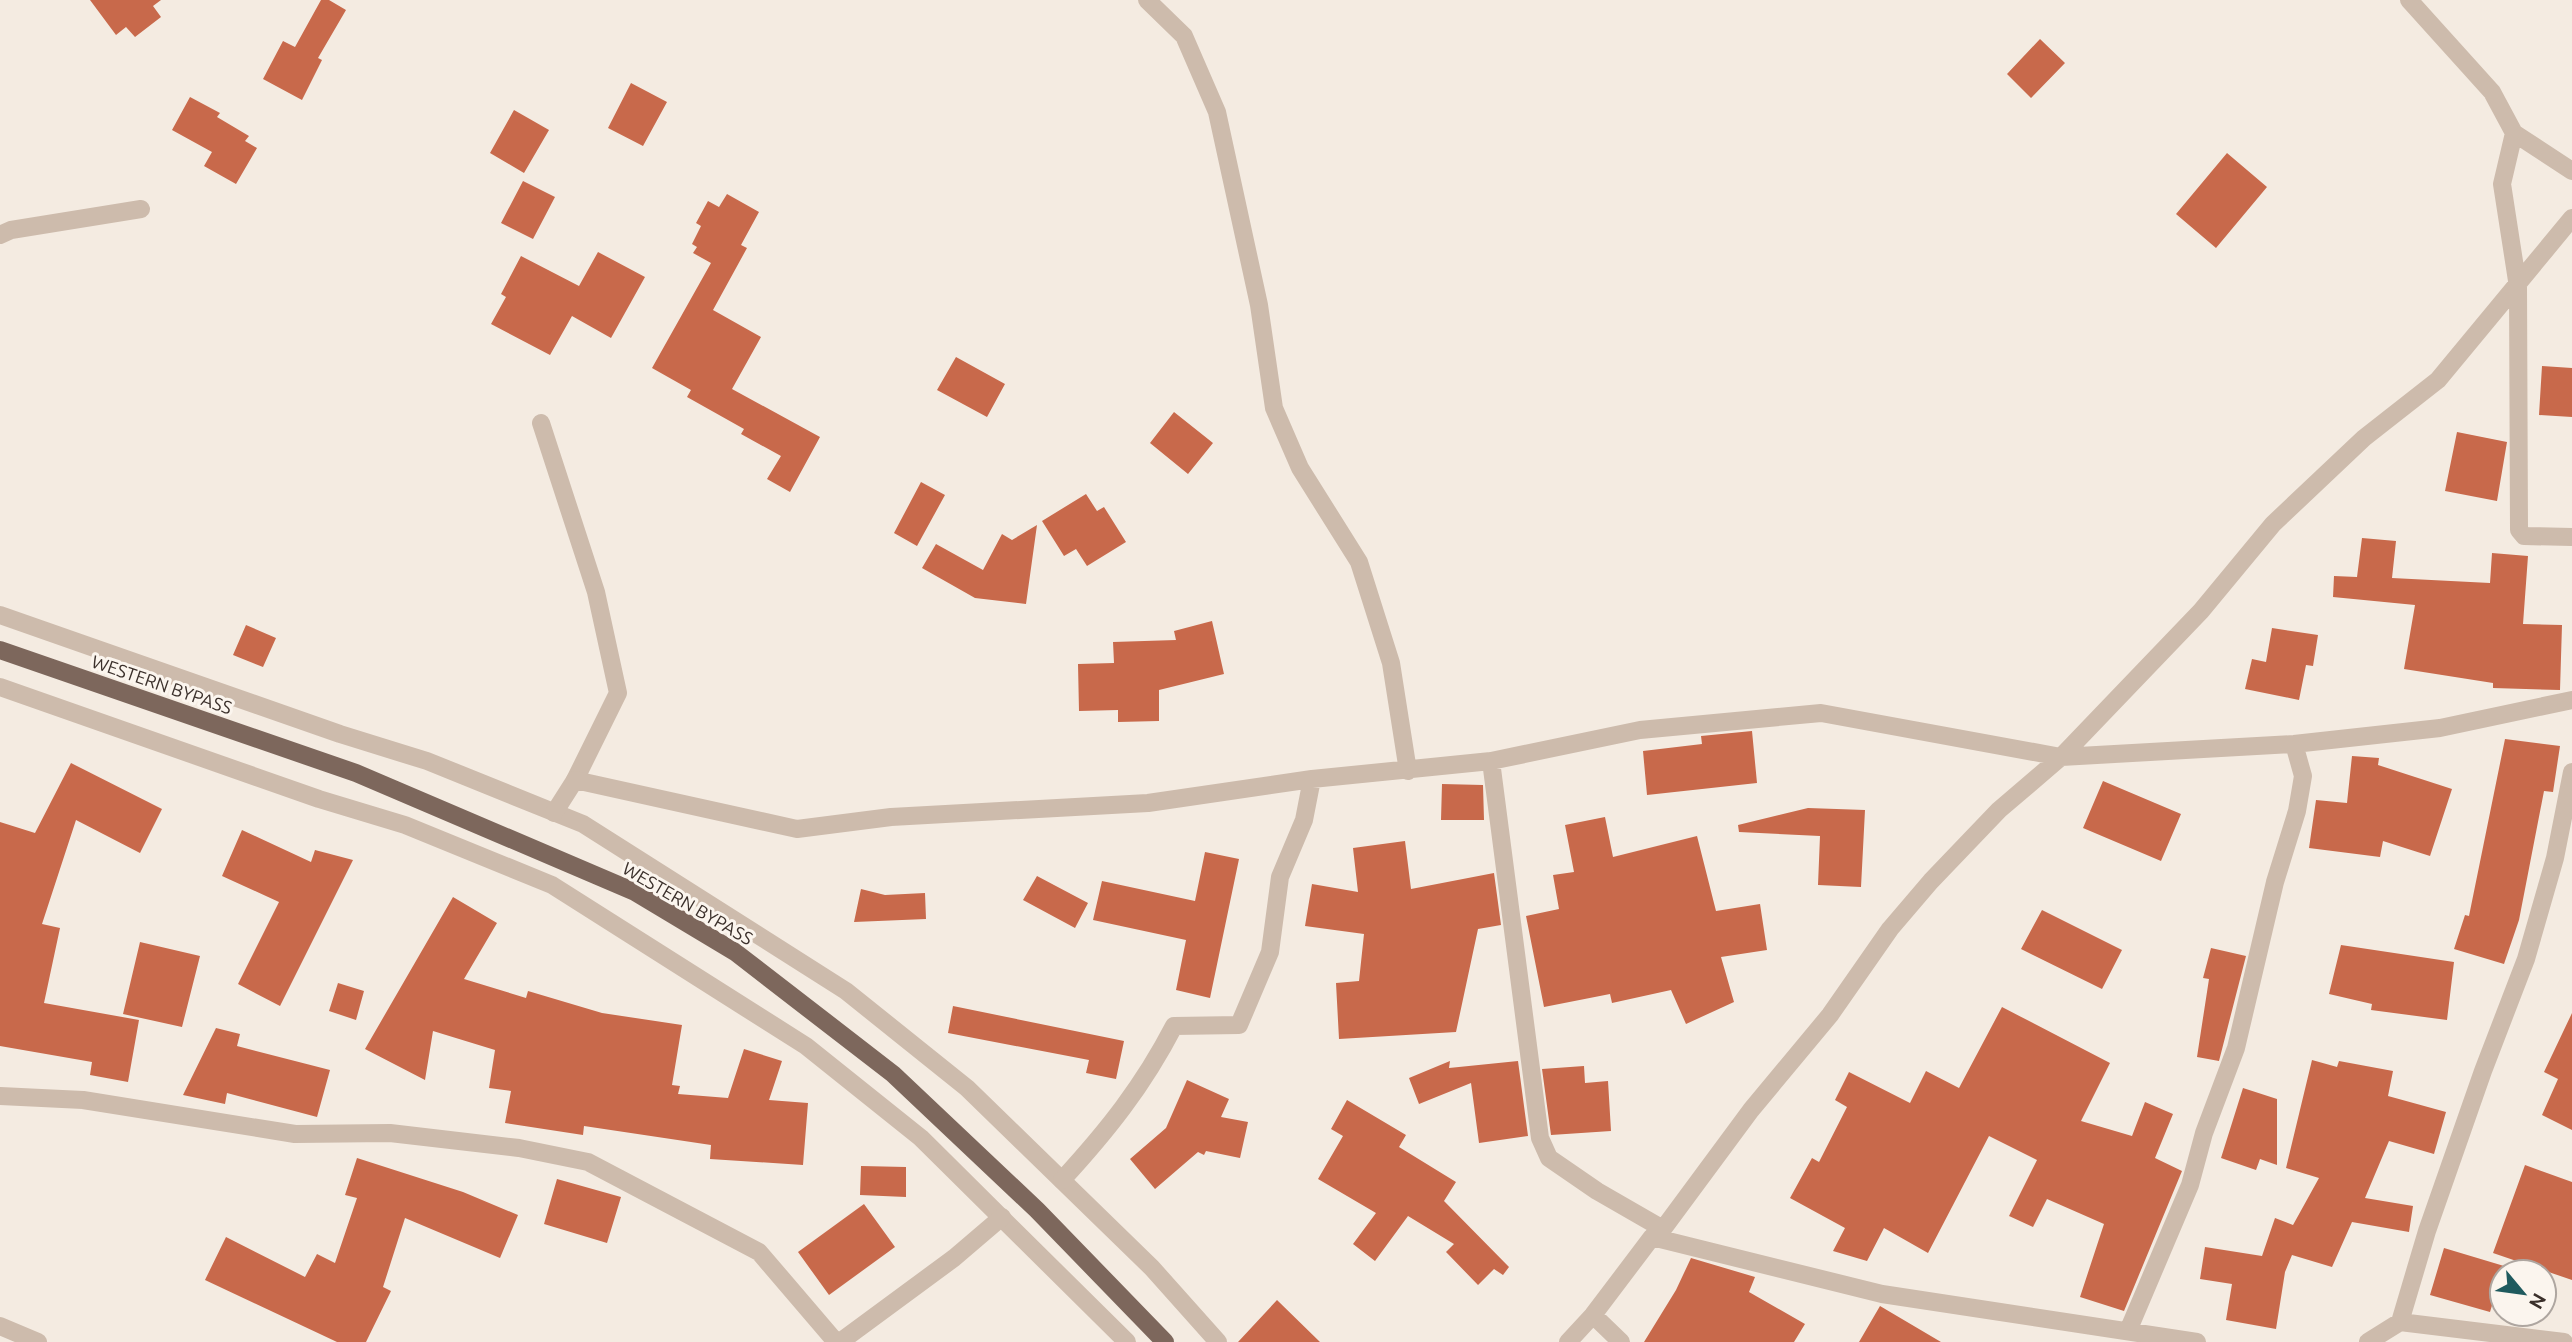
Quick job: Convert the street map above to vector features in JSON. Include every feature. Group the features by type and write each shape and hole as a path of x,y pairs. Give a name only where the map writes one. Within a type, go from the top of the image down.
{"main road":[{"name":"WESTERN BYPASS","path":"0,650 356,773 646,899 735,952 893,1074 1037,1210 1165,1342"}],"street":[{"path":"1147,0 1184,36 1217,112 1256,292 1274,408 1300,468 1359,562 1391,663 1408,771"},
{"path":"2409,0 2492,92 2514,132 2572,171"},
{"path":"2514,132 2502,184 2518,287 2519,530 2524,536 2572,537"},
{"path":"0,235 11,230 141,209"},
{"path":"1568,1342 1594,1315 1751,1110 1830,1015 1890,929 1999,810 2061,757 2201,611 2273,524 2364,438 2438,380 2518,287 2572,218"},
{"path":"541,423 596,592 618,693 575,779 554,813"},
{"path":"0,615 340,734 426,761 583,824 846,991 967,1088 1153,1268 1218,1342"},
{"path":"0,687 319,799 405,825 552,885 806,1046 921,1138 1127,1342"},
{"path":"575,779 797,829 891,817 1148,803 1312,779 1491,761 1640,730 1821,713 2061,757 2294,744 2440,729 2572,700"},
{"path":"2127,1331 2190,1185 2204,1133 2236,1048 2275,882 2297,811 2303,776 2294,744"},
{"path":"1491,761 1540,1138 1549,1158 1658,1233 1882,1294 2197,1342"},
{"path":"2400,1322 2427,1231 2483,1071 2526,959 2555,858 2572,772"},
{"path":"1062,1180 1114,1123 1154,1064 1174,1026 1239,1025 1270,952 1280,877 1304,820 1312,779"},
{"path":"0,1096 83,1100 295,1134 390,1133 519,1148 589,1162 759,1252 838,1342 954,1258 1002,1217"},
{"path":"1594,1315 1621,1342"},
{"path":"2368,1342 2400,1322 2564,1342"},
{"path":"0,1326 38,1342"}],"building":[{"path":"90,0 161,0 153,6 161,17 135,37 126,27 116,35"},
{"path":"321,0 329,0 346,10 318,58 322,60 302,100 263,79 283,41 295,47"},
{"path":"2040,39 2065,63 2031,98 2007,74"},
{"path":"631,83 667,102 643,146 608,128"},
{"path":"190,97 220,113 217,117 249,136 245,141 257,148 236,184 204,166 212,152 172,130"},
{"path":"514,110 549,130 524,173 490,153"},
{"path":"2227,153 2267,187 2216,248 2176,214"},
{"path":"523,181 555,197 533,239 501,223"},
{"path":"727,194 759,212 741,245 747,248 713,310 761,337 732,389 820,437 790,492 767,479 781,456 741,434 744,429 687,397 691,390 652,368 711,263 693,253 697,247 692,244 701,226 696,223 708,201 719,207"},
{"path":"598,252 645,277 611,338 572,316 550,355 491,324 506,297 501,294 521,256 579,286"},
{"path":"956,357 1005,384 987,417 937,390"},
{"path":"2542,366 2572,368 2572,417 2539,415"},
{"path":"1174,412 1213,443 1188,474 1150,443"},
{"path":"2457,432 2507,442 2497,501 2445,491"},
{"path":"921,482 945,495 917,546 894,533"},
{"path":"1086,494 1097,511 1104,507 1126,542 1087,566 1076,549 1064,556 1042,521"},
{"path":"1037,525 1026,604 975,598 922,568 936,544 983,570 1002,534 1012,540"},
{"path":"2362,538 2396,541 2392,578 2490,583 2492,553 2528,556 2523,624 2562,625 2560,690 2493,688 2493,683 2404,669 2415,605 2333,597 2334,576 2357,577"},
{"path":"1212,621 1224,674 1159,690 1159,721 1118,722 1118,710 1079,711 1078,664 1114,663 1113,642 1176,640 1174,631"},
{"path":"246,625 276,638 263,667 233,655"},
{"path":"2272,628 2318,635 2313,666 2306,665 2299,700 2245,689 2252,659 2266,662"},
{"path":"1752,731 1757,783 1647,795 1643,751 1702,744 1701,736"},
{"path":"2505,739 2560,746 2553,792 2544,791 2519,920 2504,964 2454,949 2465,915 2469,916"},
{"path":"2352,756 2379,758 2378,765 2452,789 2430,856 2383,841 2380,857 2309,848 2316,800 2347,803"},
{"path":"71,763 162,809 140,853 76,820 42,924 60,928 44,1003 139,1020 128,1082 90,1075 92,1062 0,1046 0,822 35,833"},
{"path":"2103,781 2181,814 2161,861 2083,828"},
{"path":"1442,784 1483,785 1484,820 1441,820"},
{"path":"1808,808 1865,810 1861,887 1818,885 1820,836 1739,832 1738,825"},
{"path":"1605,817 1613,857 1697,836 1716,911 1760,904 1767,950 1721,957 1734,1002 1686,1024 1671,990 1612,1003 1610,994 1544,1007 1526,916 1559,909 1553,875 1574,872 1565,825"},
{"path":"242,830 311,862 315,850 353,860 280,1006 238,984 279,902 222,876"},
{"path":"1405,841 1411,889 1494,873 1501,925 1478,929 1456,1032 1339,1039 1336,983 1359,981 1364,934 1305,926 1312,884 1358,892 1353,848"},
{"path":"1205,852 1239,859 1210,998 1176,990 1186,940 1093,920 1102,881 1195,901"},
{"path":"1037,876 1088,903 1075,928 1023,900"},
{"path":"861,889 885,895 925,893 926,919 854,922"},
{"path":"453,897 497,923 464,979 526,998 528,991 602,1013 682,1025 672,1085 680,1086 678,1094 728,1098 744,1049 782,1061 769,1100 808,1103 803,1165 710,1159 711,1145 584,1126 583,1135 505,1123 511,1091 489,1088 495,1050 433,1031 425,1080 365,1049"},
{"path":"2042,910 2122,950 2102,989 2021,949"},
{"path":"140,942 200,956 182,1027 123,1014"},
{"path":"2341,945 2454,962 2447,1020 2371,1010 2372,1004 2329,994"},
{"path":"2211,948 2246,956 2219,1061 2197,1057 2209,979 2203,978"},
{"path":"338,983 364,991 356,1020 329,1011"},
{"path":"953,1006 1124,1041 1116,1079 1086,1073 1089,1060 948,1033"},
{"path":"2002,1007 2110,1063 2081,1121 2132,1136 2145,1102 2173,1114 2155,1158 2182,1171 2124,1311 2080,1297 2104,1224 2047,1199 2033,1227 2009,1216 2037,1160 1989,1136 1928,1253 1884,1228 1867,1261 1833,1251 1845,1228 1790,1198 1812,1158 1819,1162 1847,1107 1835,1100 1849,1072 1910,1103 1926,1071 1959,1088"},
{"path":"2572,1013 2572,1130 2542,1115 2558,1079 2544,1072"},
{"path":"216,1028 240,1034 237,1046 330,1070 317,1117 227,1093 225,1104 183,1095"},
{"path":"2312,1060 2337,1067 2339,1061 2393,1071 2388,1096 2446,1112 2434,1154 2389,1141 2365,1198 2413,1206 2409,1232 2352,1222 2332,1267 2292,1255 2285,1272 2276,1329 2226,1320 2232,1284 2200,1279 2205,1247 2262,1256 2275,1218 2293,1225 2319,1178 2286,1168"},
{"path":"1450,1061 1449,1068 1518,1061 1528,1136 1479,1143 1471,1083 1419,1104 1409,1078"},
{"path":"1584,1066 1585,1083 1608,1081 1611,1131 1551,1135 1542,1069"},
{"path":"1187,1080 1229,1099 1221,1117 1248,1122 1240,1158 1206,1151 1204,1155 1198,1152 1155,1189 1130,1159 1166,1128"},
{"path":"2243,1088 2277,1099 2277,1165 2260,1159 2256,1170 2221,1158"},
{"path":"1347,1100 1406,1135 1399,1147 1456,1182 1444,1201 1509,1267 1503,1275 1494,1269 1478,1285 1446,1252 1454,1244 1408,1216 1375,1261 1353,1244 1376,1213 1318,1179 1343,1136 1331,1129"},
{"path":"357,1158 463,1192 518,1215 500,1258 405,1218 383,1287 391,1291 366,1342 337,1342 205,1280 226,1237 305,1277 317,1254 335,1263 357,1198 345,1195"},
{"path":"2525,1165 2572,1182 2572,1280 2558,1275 2558,1258 2508,1258 2493,1253"},
{"path":"861,1166 906,1167 906,1197 860,1195"},
{"path":"557,1179 621,1197 607,1243 544,1224"},
{"path":"864,1204 895,1247 829,1295 798,1252"},
{"path":"2444,1248 2488,1261 2488,1311 2430,1295"},
{"path":"1691,1258 1755,1277 1749,1292 1805,1324 1794,1342 1644,1342 1676,1290"},
{"path":"1277,1300 1320,1342 1238,1342"},
{"path":"1880,1306 1941,1342 1859,1342"}]}
